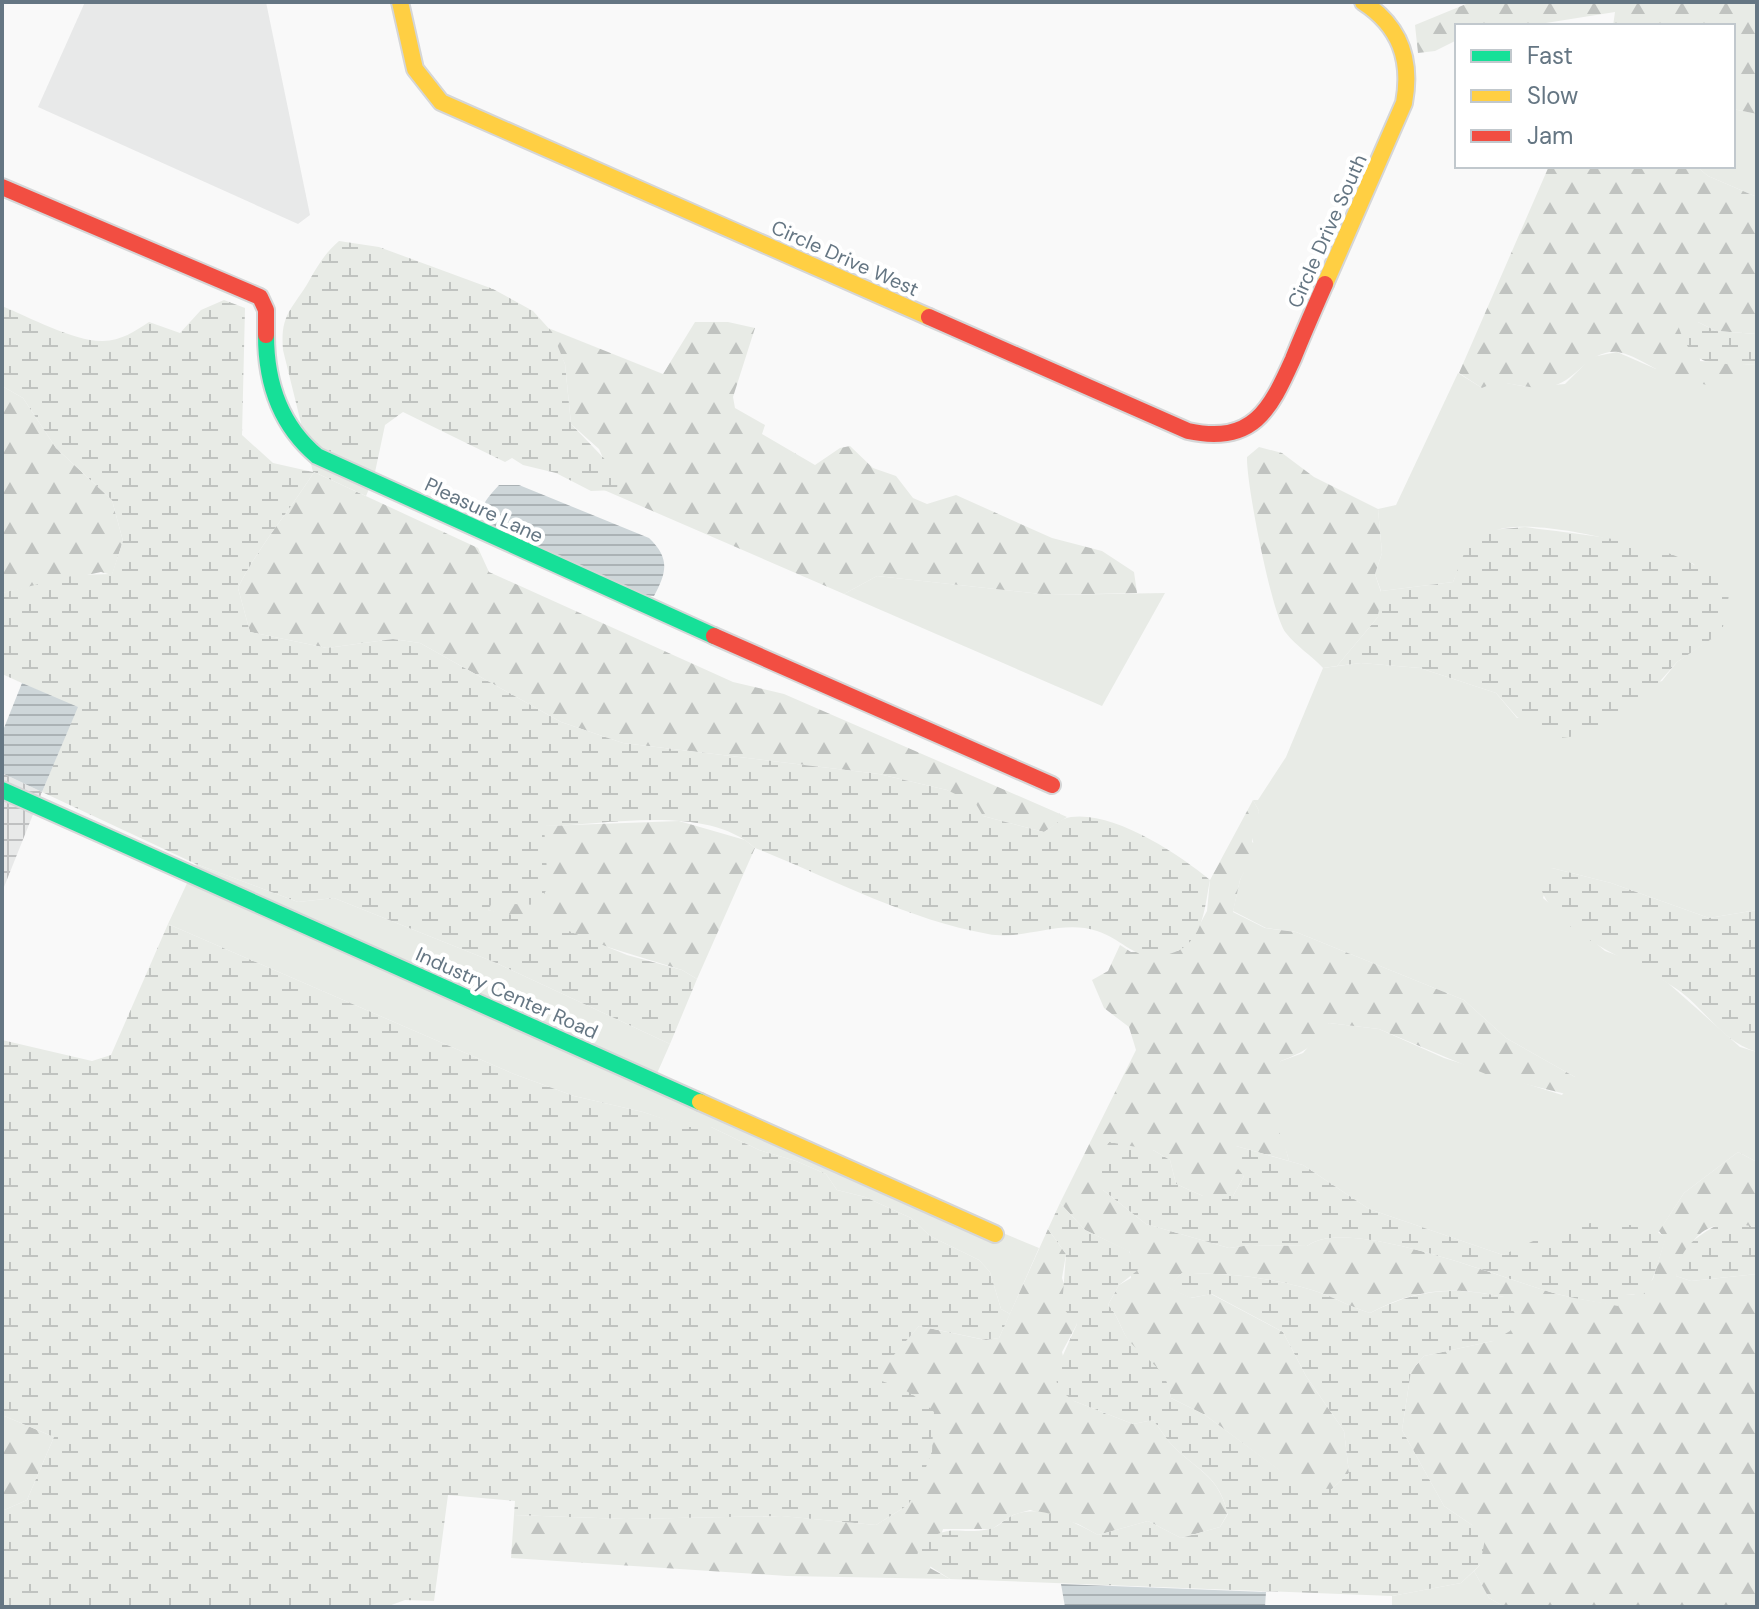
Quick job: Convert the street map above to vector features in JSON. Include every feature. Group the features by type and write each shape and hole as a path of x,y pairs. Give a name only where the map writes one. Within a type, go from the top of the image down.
{"street":[{"name":"Circle Drive West","path":"400,2 412,66 424,87 438,100 1188,431 1218,435 1240,431"},
{"name":"Circle Drive South","path":"1240,431 1263,416 1274,401 1402,108 1408,65 1396,31 1383,15 1363,2"},
{"name":"Pleasure Lane","path":"2,187 260,297 266,310 266,355 273,397 299,441 337,468 442,511 590,581 1052,785"},
{"name":"Industry Center Road","path":"2,790 995,1234"}],"shaded area":[{"path":"85,2 266,2 310,215 298,224 38,107"},
{"path":"499,485 519,485 649,538 660,552 664,566 662,580 654,596 631,594 488,529 482,516 483,506"},
{"path":"22,683 78,707 42,792 2,773 2,733"},
{"path":"2,773 42,792 2,892"},
{"path":"1061,1584 1266,1592 1265,1607 1065,1607"}],"green space":[{"path":"1471,2 1757,2 1757,114 1735,109 1735,24 1613,24 1615,12 1540,24 1455,24 1455,41 1435,51 1418,53 1415,25"},
{"path":"1735,109 1757,114 1757,197 1708,176 1698,168 1735,168"},
{"path":"1548,168 1698,168 1708,176 1757,197 1757,334 1716,331 1698,322 1700,361 1757,365 1757,375 1736,389 1668,375 1618,352 1598,356 1558,385 1548,387 1499,383 1482,388 1459,373"},
{"path":"339,241 379,247 493,289 533,311 552,332 565,364 571,424 618,473 617,490 591,491 556,473 523,465 512,458 505,462 403,412 385,425 374,477 366,496 314,472 255,557 238,588 250,632 327,648 393,639 420,643 561,722 623,743 879,774 947,790 976,804 983,816 1044,832 1071,817 1088,817 1126,827 1164,847 1210,880 1202,921 1192,939 1175,952 1151,956 1107,935 1083,928 1069,927 1015,935 988,934 899,909 710,826 654,820 544,826 548,887 538,905 492,903 488,910 547,922 627,955 682,970 697,979 670,1044 494,962 334,898 298,902 196,864 42,792 77,708 2,674 2,593 76,575 112,574 123,541 112,500 56,448 23,398 2,386 2,306 79,338 103,341 122,337 149,322 180,333 201,310 224,300 245,308 242,435 273,463 313,472 283,350 283,328 288,313 319,264"},
{"path":"695,322 728,322 755,328 733,397 735,408 765,425 762,434 815,465 840,448 850,446 873,468 896,476 913,498 927,504 956,495 1052,538 1102,551 1134,572 1137,593 1050,595 877,576 844,594 604,490 617,489 599,449 571,424 565,364 548,328 663,374"},
{"path":"1677,322 1698,322 1716,331 1757,334 1757,365 1716,363 1697,357 1683,338"},
{"path":"1617,352 1656,369 1757,375 1757,910 1709,918 1611,883 1552,868 1543,898 1605,951 1633,961 1668,983 1740,1047 1757,1052 1757,1162 1738,1152 1684,1193 1658,1233 1648,1226 1536,1243 1503,1255 1369,1209 1303,1165 1289,1161 1268,1107 1268,1082 1281,1061 1303,1053 1329,1023 1379,1029 1444,1058 1562,1095 1575,1077 1506,1038 1464,1000 1296,932 1266,928 1233,911 1240,880 1254,850 1252,832 1259,811 1253,800 1258,800 1286,757 1323,668 1361,663 1420,668 1496,693 1517,718 1662,681 1677,662 1722,631 1694,564 1651,550 1565,530 1513,527 1494,531 1474,545 1453,582 1381,591 1375,574 1382,553 1378,509 1396,505 1458,373 1482,388 1496,381 1528,387 1565,384 1592,357"},
{"path":"2,386 23,398 56,448 112,500 123,541 112,575 101,572 2,593"},
{"path":"1259,447 1282,453 1314,477 1378,509 1382,553 1375,574 1382,595 1378,617 1337,666 1323,668 1290,638 1280,622 1261,548 1248,471 1247,457"},
{"path":"314,472 478,548 489,572 733,682 784,694 1067,817 1044,832 983,816 947,790 879,774 623,743 561,722 420,643 393,639 327,648 250,632 238,588 255,557"},
{"path":"1525,527 1636,544 1690,562 1712,577 1729,595 1722,632 1677,662 1639,705 1578,736 1559,738 1517,717 1496,693 1420,668 1361,663 1337,666 1378,617 1381,591 1453,582 1470,538 1491,530"},
{"path":"877,576 1050,595 1165,593 1102,706 844,594"},
{"path":"1253,800 1259,811 1252,842 1258,846 1240,880 1233,912 1265,928 1296,932 1464,1000 1506,1038 1575,1077 1578,1097 1488,1075 1379,1029 1329,1023 1309,1047 1281,1061 1273,1078 1268,1103 1289,1161 1236,1146 1244,1176 1233,1196 1203,1196 1176,1184 1170,1160 1153,1150 1103,1190 1146,1224 1229,1248 1250,1245 1307,1246 1328,1238 1356,1238 1429,1253 1557,1294 1618,1305 1618,1293 1634,1295 1653,1279 1665,1239 1659,1231 1684,1193 1738,1152 1757,1162 1757,1227 1726,1225 1704,1230 1689,1247 1676,1276 1691,1281 1757,1274 1757,1607 1505,1607 1489,1598 1474,1571 1480,1565 1472,1525 1444,1506 1402,1430 1411,1371 1424,1356 1493,1341 1504,1297 1469,1291 1419,1294 1370,1313 1312,1290 1248,1277 1182,1273 1168,1287 1191,1298 1211,1294 1283,1332 1306,1376 1344,1431 1349,1473 1332,1489 1304,1489 1205,1415 1171,1398 1161,1374 1127,1338 1108,1305 1119,1285 1131,1278 1130,1252 1085,1230 1060,1203 1136,1050 1129,1027 1104,1008 1092,980 1108,971 1120,945 1131,952 1178,951 1194,935 1207,911 1210,880"},
{"path":"679,821 745,840 755,848 697,979 682,970 488,910 491,903 510,902 543,839 544,826"},
{"path":"196,864 298,902 334,898 494,962 670,1044 651,1087 1039,1248 1010,1314 1001,1309 990,1272 979,1260 930,1236 911,1218 865,1197 837,1190 826,1174 759,1150 711,1127 689,1128 643,1112 574,1096 514,1074 168,924"},
{"path":"1552,868 1611,883 1709,918 1757,910 1757,1052 1725,1034 1681,992 1599,946 1560,917 1547,900 1539,881"},
{"path":"168,924 514,1074 574,1096 643,1112 689,1127 711,1127 759,1150 796,1161 826,1174 837,1190 865,1197 911,1218 930,1236 979,1260 990,1272 1001,1309 1010,1314 999,1338 986,1340 919,1326 873,1379 906,1391 934,1412 932,1451 908,1505 876,1525 781,1516 626,1519 514,1515 515,1501 448,1495 434,1601 405,1600 386,1607 2,1607 2,1511 27,1500 54,1437 2,1415 2,1040 92,1061 111,1055"},
{"path":"1109,1142 1153,1150 1170,1160 1176,1184 1203,1196 1233,1196 1244,1176 1229,1158 1236,1146 1303,1165 1369,1209 1503,1255 1561,1228 1591,1223 1649,1226 1666,1238 1653,1278 1643,1295 1618,1294 1618,1306 1557,1294 1429,1253 1356,1238 1327,1238 1307,1246 1250,1245 1229,1248 1146,1224 1103,1190 1101,1155"},
{"path":"1060,1203 1085,1230 1129,1251 1138,1270 1119,1285 1108,1305 1131,1343 1166,1380 1171,1398 1205,1415 1304,1488 1332,1489 1349,1473 1344,1431 1306,1376 1283,1332 1212,1294 1190,1298 1167,1287 1182,1273 1248,1277 1312,1290 1370,1313 1419,1294 1468,1291 1504,1297 1518,1318 1510,1331 1493,1341 1424,1356 1411,1371 1402,1430 1444,1506 1472,1525 1485,1539 1480,1565 1461,1583 1392,1596 950,1579 917,1558 919,1544 931,1537 948,1531 990,1529 1013,1515 1026,1512 1058,1516 1098,1535 1148,1521 1181,1538 1220,1527 1228,1514 1214,1483 1174,1447 1153,1420 1133,1424 1074,1401 1058,1389 1055,1373 1077,1324 1062,1307 1066,1254 1048,1229"},
{"path":"1723,1222 1757,1227 1757,1274 1691,1281 1676,1276 1686,1249"},
{"path":"1048,1229 1066,1254 1062,1278 1077,1324 1062,1352 1074,1401 1133,1424 1153,1420 1174,1447 1214,1483 1228,1513 1220,1527 1181,1538 1148,1521 1098,1535 1078,1524 1030,1510 1013,1515 992,1529 943,1529 930,1568 950,1579 787,1576 511,1558 514,1515 626,1519 782,1516 876,1525 908,1505 932,1451 871,1380 919,1326 985,1340 999,1338"},
{"path":"2,1415 54,1437 27,1500 2,1511"},
{"path":"1474,1571 1489,1598 1505,1607 1392,1607 1392,1596 1461,1583"}],"traffic: fast":[{"path":"266,335 269,370 278,402 293,431 317,456 714,636"},
{"path":"2,790 700,1102"}],"traffic: slow":[{"path":"400,2 415,69 441,102 929,317"},
{"path":"1325,284 1404,103 1406,72 1400,45 1386,22 1363,2"},
{"path":"700,1102 995,1234"}],"traffic: jam":[{"path":"2,187 260,297 266,310 266,335"},
{"path":"929,317 1188,431 1229,433 1244,428 1267,408 1293,359 1325,284"},
{"path":"714,636 1052,785"}]}
